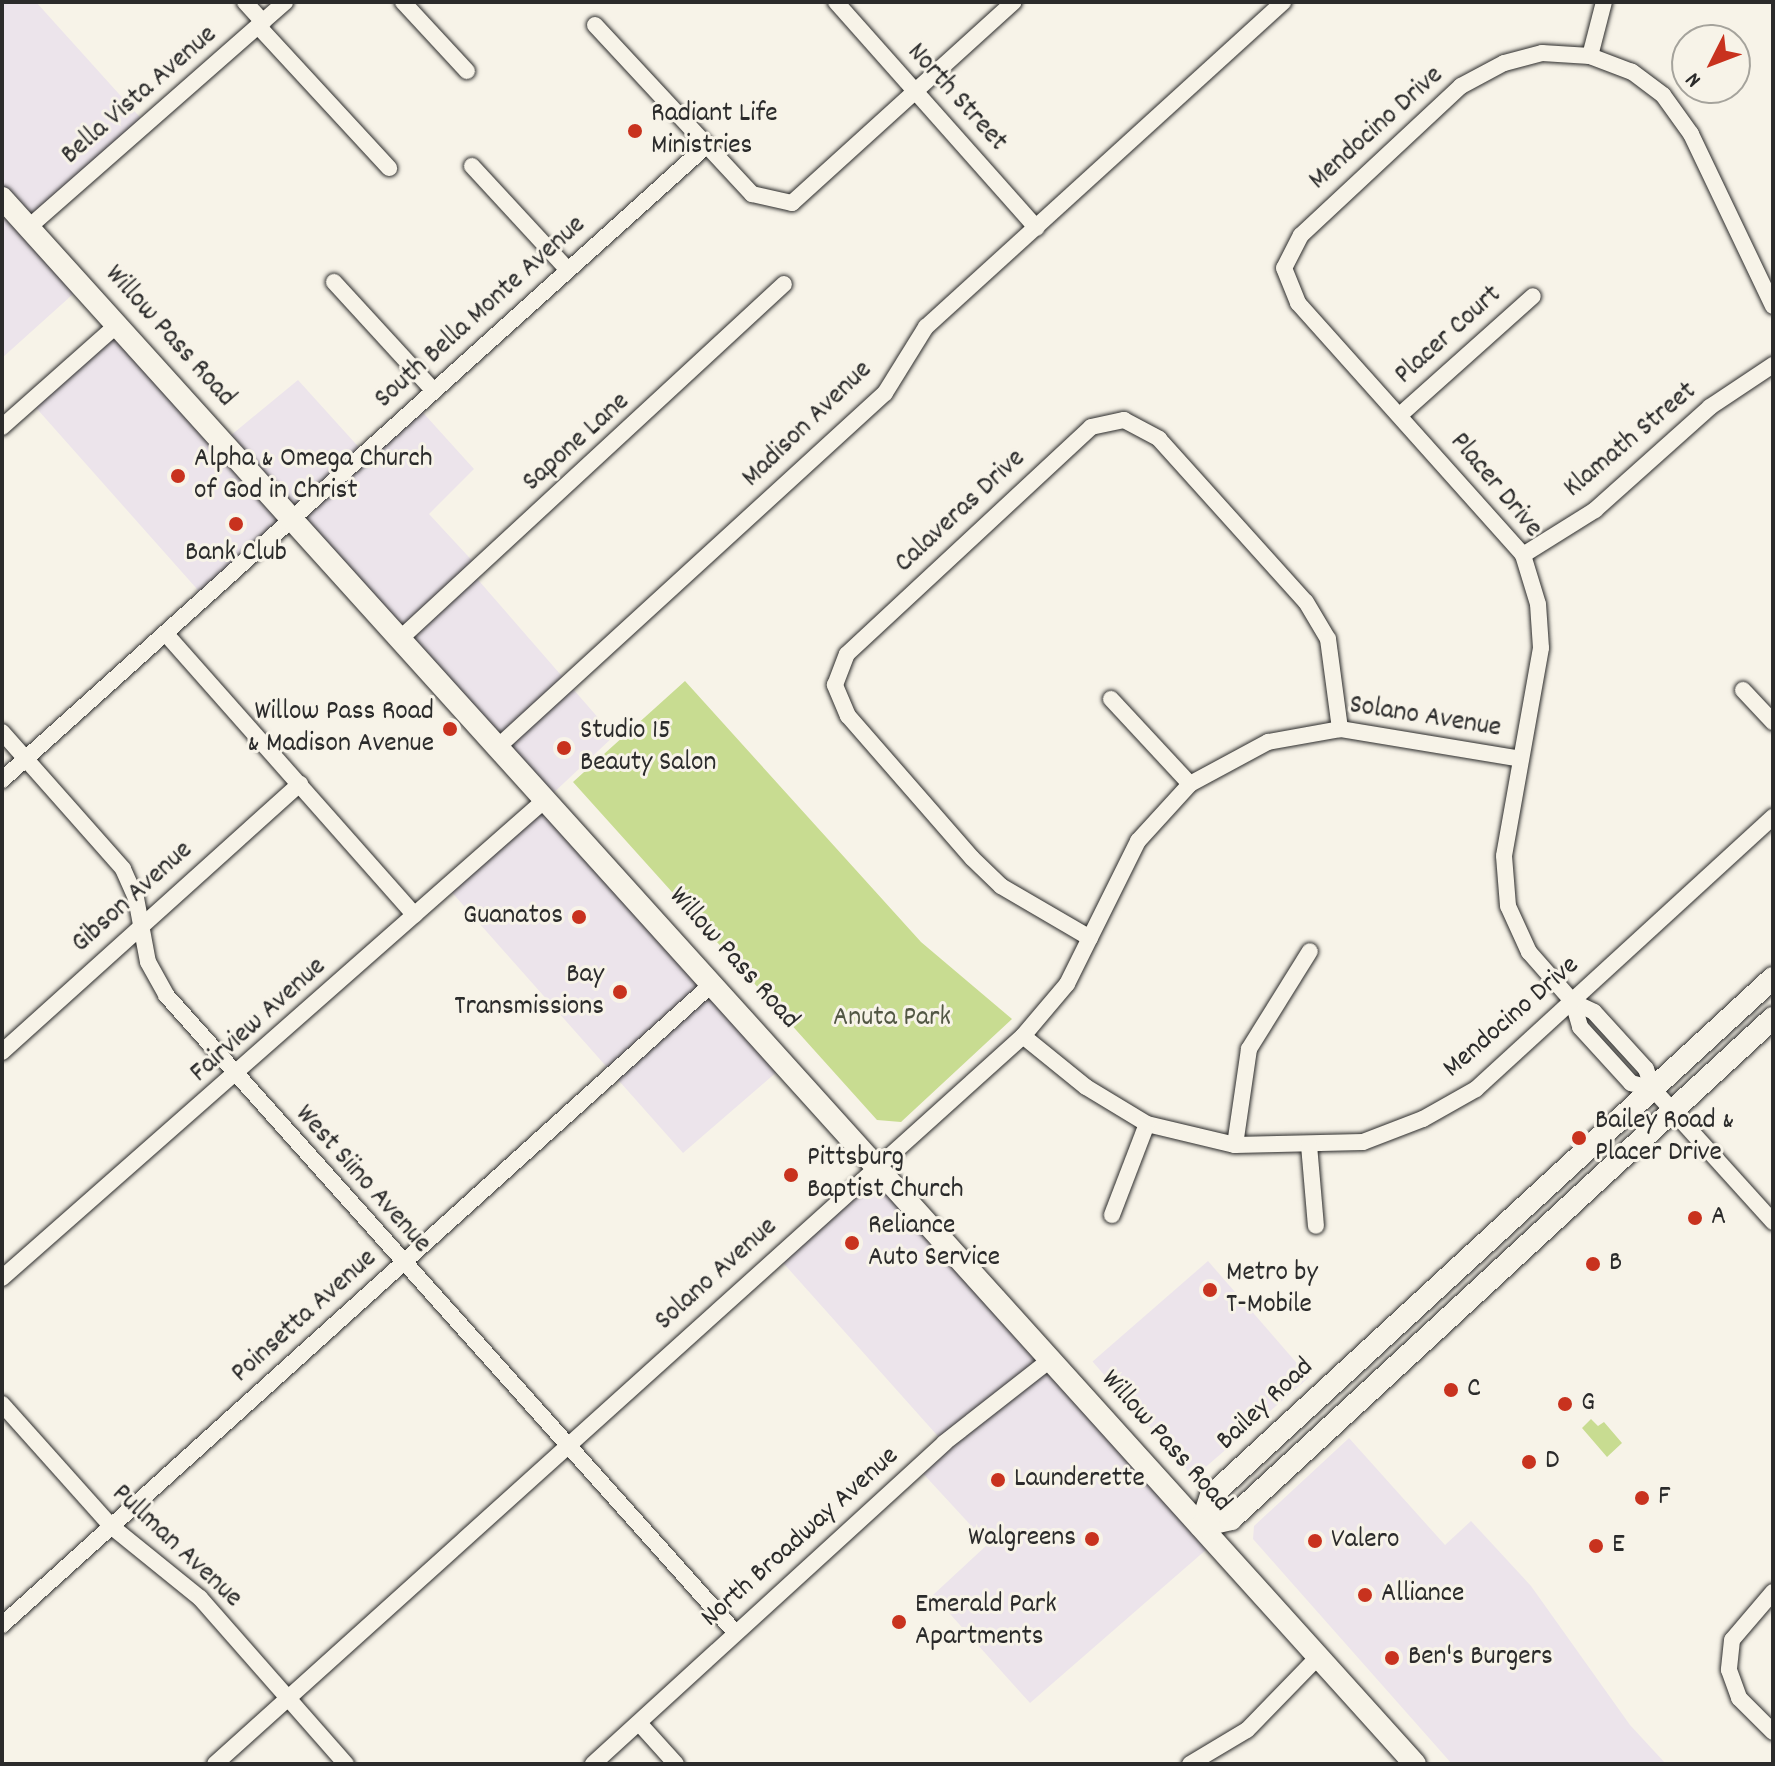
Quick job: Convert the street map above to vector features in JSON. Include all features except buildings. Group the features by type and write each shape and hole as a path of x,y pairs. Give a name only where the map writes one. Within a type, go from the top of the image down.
{"main road":[{"name":"Willow Pass Road","path":"2,198 500,745 1415,1764"},
{"name":"Bailey Road","path":"1201,1526 1211,1496 1773,978"},
{"path":"1201,1526 1231,1519 1773,1018"}],"street":[{"path":"245,2 261,25 389,168"},
{"name":"Bella Vista Avenue","path":"29,227 285,2"},
{"path":"403,2 467,71"},
{"name":"North Street","path":"836,2 1037,228"},
{"path":"595,25 705,147 752,194 792,203 1014,2"},
{"name":"Madison Avenue","path":"500,745 885,393 926,327 1283,2"},
{"path":"1590,56 1604,2"},
{"name":"Mendocino Drive","path":"1284,268 1301,235 1461,86 1504,63 1542,53 1590,56 1632,72 1663,95 1691,134 1773,306"},
{"name":"South Bella Monte Avenue","path":"2,780 705,147"},
{"path":"472,166 567,269"},
{"name":"Placer Drive","path":"1284,268 1298,303 1523,555 1538,604 1541,648 1504,856 1508,906 1529,952 1573,1002 1580,1027 1628,1080 1653,1089 1773,1222"},
{"path":"334,282 434,391"},
{"name":"Sapone Lane","path":"402,637 784,284"},
{"name":"Placer Court","path":"1400,415 1533,296"},
{"path":"2,427 117,325"},
{"name":"Klamath Street","path":"1523,555 1595,510 1710,407 1773,365"},
{"name":"Calaveras Drive","path":"1090,938 1001,886 972,858 848,716 835,685 847,654 1091,427 1124,420 1159,439 1306,602 1328,639 1340,729"},
{"path":"166,634 415,915"},
{"path":"1743,690 1773,722"},
{"path":"1111,699 1190,784"},
{"name":"Solano Avenue","path":"215,1764 1023,1036 1067,984 1138,841 1190,784 1268,742 1340,729 1521,759"},
{"name":"West Siino Avenue","path":"2,732 123,869 142,924 148,962 166,995 236,1078 735,1632"},
{"name":"Gibson Avenue","path":"2,1052 300,784"},
{"name":"Fairview Avenue","path":"2,1278 236,1078 547,798"},
{"name":"Mendocino Drive","path":"1023,1036 1086,1087 1147,1124 1235,1145 1363,1142 1423,1119 1476,1089 1773,817"},
{"path":"1235,1145 1249,1049 1282,987 1310,951"},
{"name":"Poinsetta Avenue","path":"2,1625 713,983"},
{"path":"1112,1215 1147,1124"},
{"path":"1309,1145 1316,1226"},
{"name":"North Broadway Avenue","path":"593,1764 944,1443 1051,1359"},
{"name":"Pullman Avenue","path":"2,1404 111,1526 200,1598 346,1764"},
{"path":"1773,1592 1732,1640 1729,1670 1739,1698 1773,1732"},
{"path":"1190,1764 1247,1730 1318,1657"},
{"path":"639,1723 676,1764"}],"shaded area":[{"path":"2,2 36,2 147,125 29,227 82,286 2,358"},
{"path":"117,325 224,441 298,380 364,453 417,406 474,469 429,514 479,568 473,574 614,736 548,798 786,1064 683,1153 448,888 547,798 295,520 205,598 30,401"},
{"path":"877,1165 1215,1542 1030,1703 933,1595 988,1544 917,1467 944,1443 777,1256"},
{"path":"1208,1261 1309,1377 1194,1478 1093,1361"},
{"path":"1349,1438 1445,1545 1471,1521 1531,1586 1630,1725 1666,1764 1452,1764 1253,1539 1254,1526"}],"green space":[{"name":"Anuta Park","path":"685,681 921,942 1012,1019 901,1122 877,1120 573,782"},
{"path":"1591,1419 1598,1426 1604,1422 1622,1443 1607,1457 1582,1428"}],"place":[{"name":"Radiant Life Ministries","path":"635,131"},
{"name":"Alpha & Omega Church of God in Christ","path":"178,476"},
{"name":"Bank Club","path":"236,524"},
{"name":"Willow Pass Road & Madison Avenue","path":"450,729"},
{"name":"Studio 15 Beauty Salon","path":"564,748"},
{"name":"Guanatos","path":"579,917"},
{"name":"Bay Transmissions","path":"620,992"},
{"name":"Bailey Road & Placer Drive","path":"1579,1138"},
{"name":"Pittsburg Baptist Church","path":"791,1175"},
{"name":"A","path":"1695,1218"},
{"name":"Reliance Auto Service","path":"852,1243"},
{"name":"B","path":"1593,1264"},
{"name":"Metro by T-Mobile","path":"1210,1290"},
{"name":"C","path":"1451,1390"},
{"name":"G","path":"1565,1404"},
{"name":"D","path":"1529,1462"},
{"name":"Launderette","path":"998,1480"},
{"name":"F","path":"1642,1498"},
{"name":"Walgreens","path":"1092,1539"},
{"name":"Valero","path":"1315,1541"},
{"name":"E","path":"1596,1546"},
{"name":"Alliance","path":"1365,1595"},
{"name":"Emerald Park Apartments","path":"899,1622"},
{"name":"Ben's Burgers","path":"1392,1658"}]}
